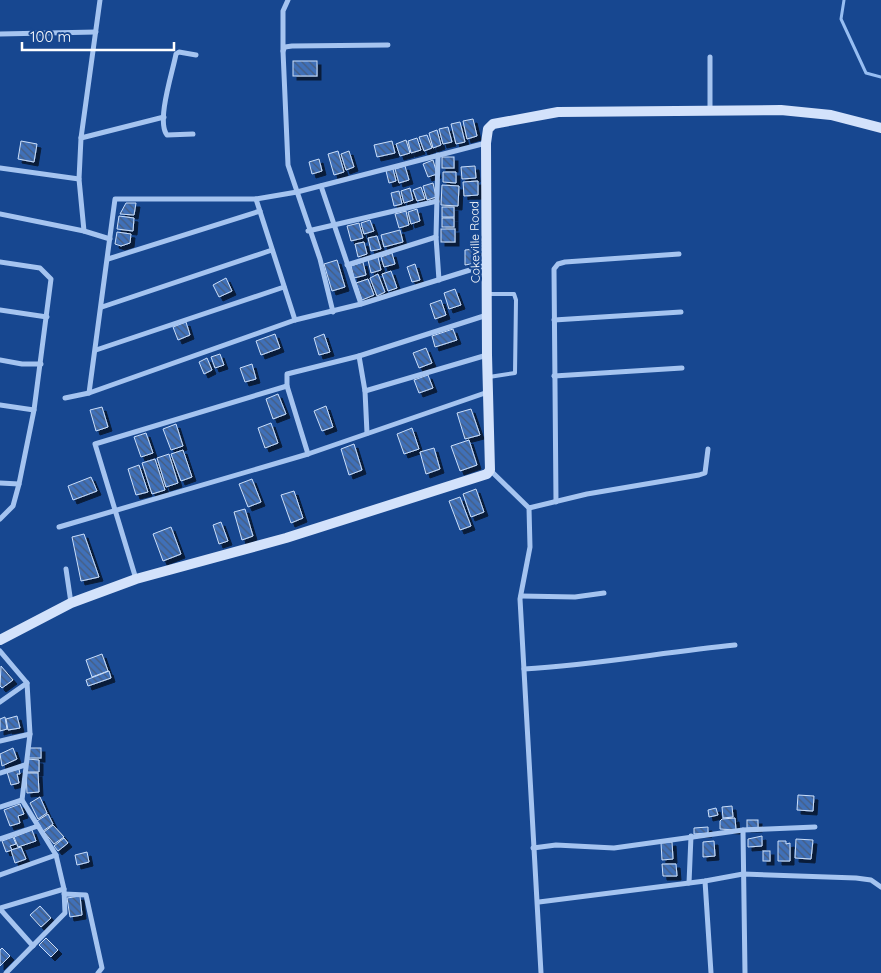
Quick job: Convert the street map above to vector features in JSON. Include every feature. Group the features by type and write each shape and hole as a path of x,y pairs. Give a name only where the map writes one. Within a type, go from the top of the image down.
{"street":[{"path":"84,231 79,179 81,138 100,0"},
{"path":"288,0 283,11 286,154 308,231 320,259 333,312"},
{"path":"0,34 96,32"},
{"path":"283,51 286,47 292,46 388,45"},
{"path":"193,134 165,134 164,117 167,85 172,74 176,54 179,52 196,55"},
{"path":"710,57 710,111 781,110 831,115 881,128"},
{"name":"Cokeville Road","path":"490,470 487,355 486,143 488,129 493,124 502,121 558,112 710,111"},
{"path":"81,138 164,117"},
{"path":"89,392 102,307 115,199 256,199 297,192 486,143"},
{"path":"438,155 436,238 439,280"},
{"path":"0,168 79,179"},
{"path":"321,186 361,304"},
{"path":"256,199 295,320"},
{"path":"308,231 437,201"},
{"path":"108,259 260,211"},
{"path":"0,214 84,231 110,239"},
{"path":"347,265 436,238"},
{"path":"102,307 272,250"},
{"path":"556,502 554,269 558,264 679,254"},
{"path":"0,262 40,268 51,279 34,410 19,484 13,506 0,519"},
{"path":"65,398 89,392 295,320 361,304 488,264"},
{"path":"96,350 284,286"},
{"path":"0,310 47,317"},
{"path":"554,320 681,312"},
{"path":"308,454 287,386 287,374 359,356 488,314"},
{"path":"365,390 487,355"},
{"path":"359,356 365,390 367,433"},
{"path":"0,360 22,364 41,364"},
{"path":"554,376 682,368"},
{"path":"136,579 95,444 287,386"},
{"path":"59,527 308,454 488,392"},
{"path":"0,405 34,410"},
{"path":"529,508 587,494 699,475 705,473 708,449"},
{"path":"0,640 71,603 136,579 286,538 472,481 481,478 490,470 529,508 530,548 521,596 533,848 539,902 541,973"},
{"path":"0,484 19,484"},
{"path":"66,569 71,603"},
{"path":"521,596 575,597 604,593"},
{"path":"524,669 609,661 658,653 735,645"},
{"path":"0,651 27,684 30,734 22,800 32,812 38,826 56,854 64,892 64,913 6,973"},
{"path":"0,702 27,684"},
{"path":"0,741 30,734"},
{"path":"0,773 25,765"},
{"path":"0,807 22,800"},
{"path":"0,839 38,826"},
{"path":"533,848 556,845 614,848 743,830 816,826"},
{"path":"743,830 742,874 746,973"},
{"path":"689,883 691,836"},
{"path":"0,876 56,854"},
{"path":"539,902 705,881 742,874 856,878 871,880 881,887"},
{"path":"705,881 711,973"},
{"path":"33,946 0,909 64,892 86,895 102,968 98,973"}],"lane":[{"path":"488,294 514,294 516,368 513,375 488,378"}],"building":[{"path":"293,61 317,61 317,76 293,76"},
{"path":"473,119 477,136 467,139 463,121"},
{"path":"460,122 465,142 456,144 451,124"},
{"path":"448,127 452,142 443,144 439,129"},
{"path":"437,130 441,145 433,148 429,133"},
{"path":"427,135 432,148 424,151 419,137"},
{"path":"417,138 421,150 411,153 408,141"},
{"path":"406,140 410,153 400,156 396,144"},
{"path":"21,141 37,144 34,162 18,159"},
{"path":"392,141 395,153 377,157 374,145"},
{"path":"338,151 344,172 334,175 328,154"},
{"path":"349,151 354,167 346,170 341,154"},
{"path":"442,157 454,157 454,168 442,168"},
{"path":"319,159 322,171 312,174 309,162"},
{"path":"433,160 437,174 428,177 423,164"},
{"path":"405,166 409,180 399,183 395,169"},
{"path":"475,166 476,178 462,179 461,167"},
{"path":"393,169 396,181 389,183 386,171"},
{"path":"443,172 456,172 456,183 443,182"},
{"path":"478,181 478,195 464,196 463,182"},
{"path":"433,183 436,197 427,200 423,186"},
{"path":"442,185 459,186 458,206 441,205"},
{"path":"421,187 425,199 417,201 413,190"},
{"path":"410,188 413,200 404,203 401,191"},
{"path":"399,191 402,204 394,206 391,193"},
{"path":"126,203 136,203 134,215 120,214"},
{"path":"442,207 454,207 454,217 442,217"},
{"path":"417,209 420,221 411,224 408,212"},
{"path":"406,211 409,225 399,228 395,214"},
{"path":"119,216 134,218 133,231 117,229"},
{"path":"442,218 454,218 454,227 442,227"},
{"path":"370,220 374,231 364,234 361,223"},
{"path":"359,223 363,238 351,241 347,226"},
{"path":"441,229 455,229 455,242 441,242"},
{"path":"400,230 403,242 384,247 381,235"},
{"path":"117,232 131,234 130,243 121,246 115,244"},
{"path":"377,236 381,249 371,251 368,238"},
{"path":"364,242 367,254 358,257 355,244"},
{"path":"476,249 476,263 465,265 465,250"},
{"path":"392,253 395,264 384,267 381,257"},
{"path":"378,257 381,270 371,273 368,260"},
{"path":"337,260 345,287 332,291 324,264"},
{"path":"363,262 366,275 354,278 351,266"},
{"path":"415,264 420,280 412,282 407,267"},
{"path":"391,271 397,288 388,291 382,274"},
{"path":"378,274 385,292 377,296 370,278"},
{"path":"226,278 232,291 219,297 213,285"},
{"path":"368,279 374,295 362,300 356,283"},
{"path":"455,289 461,305 449,309 444,293"},
{"path":"441,300 446,315 435,319 430,304"},
{"path":"186,322 190,335 178,340 173,327"},
{"path":"453,329 457,340 435,347 432,336"},
{"path":"275,334 280,348 261,355 256,341"},
{"path":"324,334 330,352 319,355 314,338"},
{"path":"426,348 432,363 419,368 413,353"},
{"path":"220,354 224,365 215,368 211,357"},
{"path":"207,358 212,370 204,374 199,362"},
{"path":"252,364 256,379 245,382 240,368"},
{"path":"428,375 433,388 419,393 414,380"},
{"path":"278,394 286,414 273,419 266,399"},
{"path":"326,406 333,427 322,431 314,411"},
{"path":"102,407 108,427 96,431 90,410"},
{"path":"471,409 480,435 465,439 457,413"},
{"path":"271,423 278,443 265,448 258,428"},
{"path":"176,424 183,446 171,450 163,429"},
{"path":"412,428 419,449 404,454 397,434"},
{"path":"146,433 153,453 141,457 134,437"},
{"path":"469,440 477,465 460,471 451,446"},
{"path":"354,444 362,470 349,475 341,449"},
{"path":"434,448 440,469 426,474 420,452"},
{"path":"183,450 192,477 181,481 171,454"},
{"path":"169,454 178,483 166,487 157,458"},
{"path":"155,459 165,490 152,494 142,463"},
{"path":"139,465 148,492 136,495 128,469"},
{"path":"91,477 97,491 73,500 68,486"},
{"path":"252,479 261,502 248,507 239,484"},
{"path":"476,489 484,512 471,517 463,494"},
{"path":"294,491 303,518 291,523 281,495"},
{"path":"460,497 471,526 460,530 449,501"},
{"path":"245,509 253,536 242,540 234,512"},
{"path":"221,522 228,541 219,544 213,525"},
{"path":"171,527 181,554 163,561 153,534"},
{"path":"84,534 99,577 81,581 72,537"},
{"path":"102,654 108,671 92,677 86,660"},
{"path":"1,666 13,680 2,688 0,686"},
{"path":"109,671 111,678 88,686 86,680"},
{"path":"17,716 20,728 8,730 6,719"},
{"path":"5,717 7,729 0,731 0,719"},
{"path":"13,748 17,759 2,766 0,754"},
{"path":"28,748 41,748 41,758 28,758"},
{"path":"27,759 39,760 39,772 26,772"},
{"path":"19,769 20,774 17,774 19,783 11,785 7,772"},
{"path":"26,773 38,773 39,792 27,793"},
{"path":"798,795 814,796 813,811 797,810"},
{"path":"40,797 47,813 38,819 30,803"},
{"path":"20,804 24,814 18,816 20,823 10,826 4,810"},
{"path":"732,806 733,817 723,818 722,807"},
{"path":"716,808 718,815 709,817 708,810"},
{"path":"48,814 53,824 43,831 37,821"},
{"path":"735,818 736,830 720,829 720,821 722,819"},
{"path":"747,820 758,820 758,828 747,828"},
{"path":"53,825 64,837 54,844 44,832"},
{"path":"708,827 708,833 694,834 694,828"},
{"path":"32,830 36,841 18,847 14,837"},
{"path":"762,836 762,846 748,847 748,839"},
{"path":"13,837 16,844 10,846 12,850 6,852 2,841"},
{"path":"64,838 68,843 58,851 54,846"},
{"path":"796,839 813,840 811,859 795,858"},
{"path":"714,841 715,856 703,857 703,842"},
{"path":"778,841 786,841 786,844 790,843 790,861 778,861"},
{"path":"672,842 673,859 662,860 661,843"},
{"path":"21,847 26,859 15,863 11,850"},
{"path":"763,851 770,851 770,861 763,861"},
{"path":"87,852 89,862 77,865 75,855"},
{"path":"662,864 676,864 677,876 663,876"},
{"path":"80,896 82,915 70,917 67,898"},
{"path":"40,906 51,918 41,927 30,915"},
{"path":"46,938 58,950 51,957 39,945"},
{"path":"2,948 10,956 0,966 0,950"}],"waterway":[{"path":"844,0 841,19 866,73 881,77"}]}
